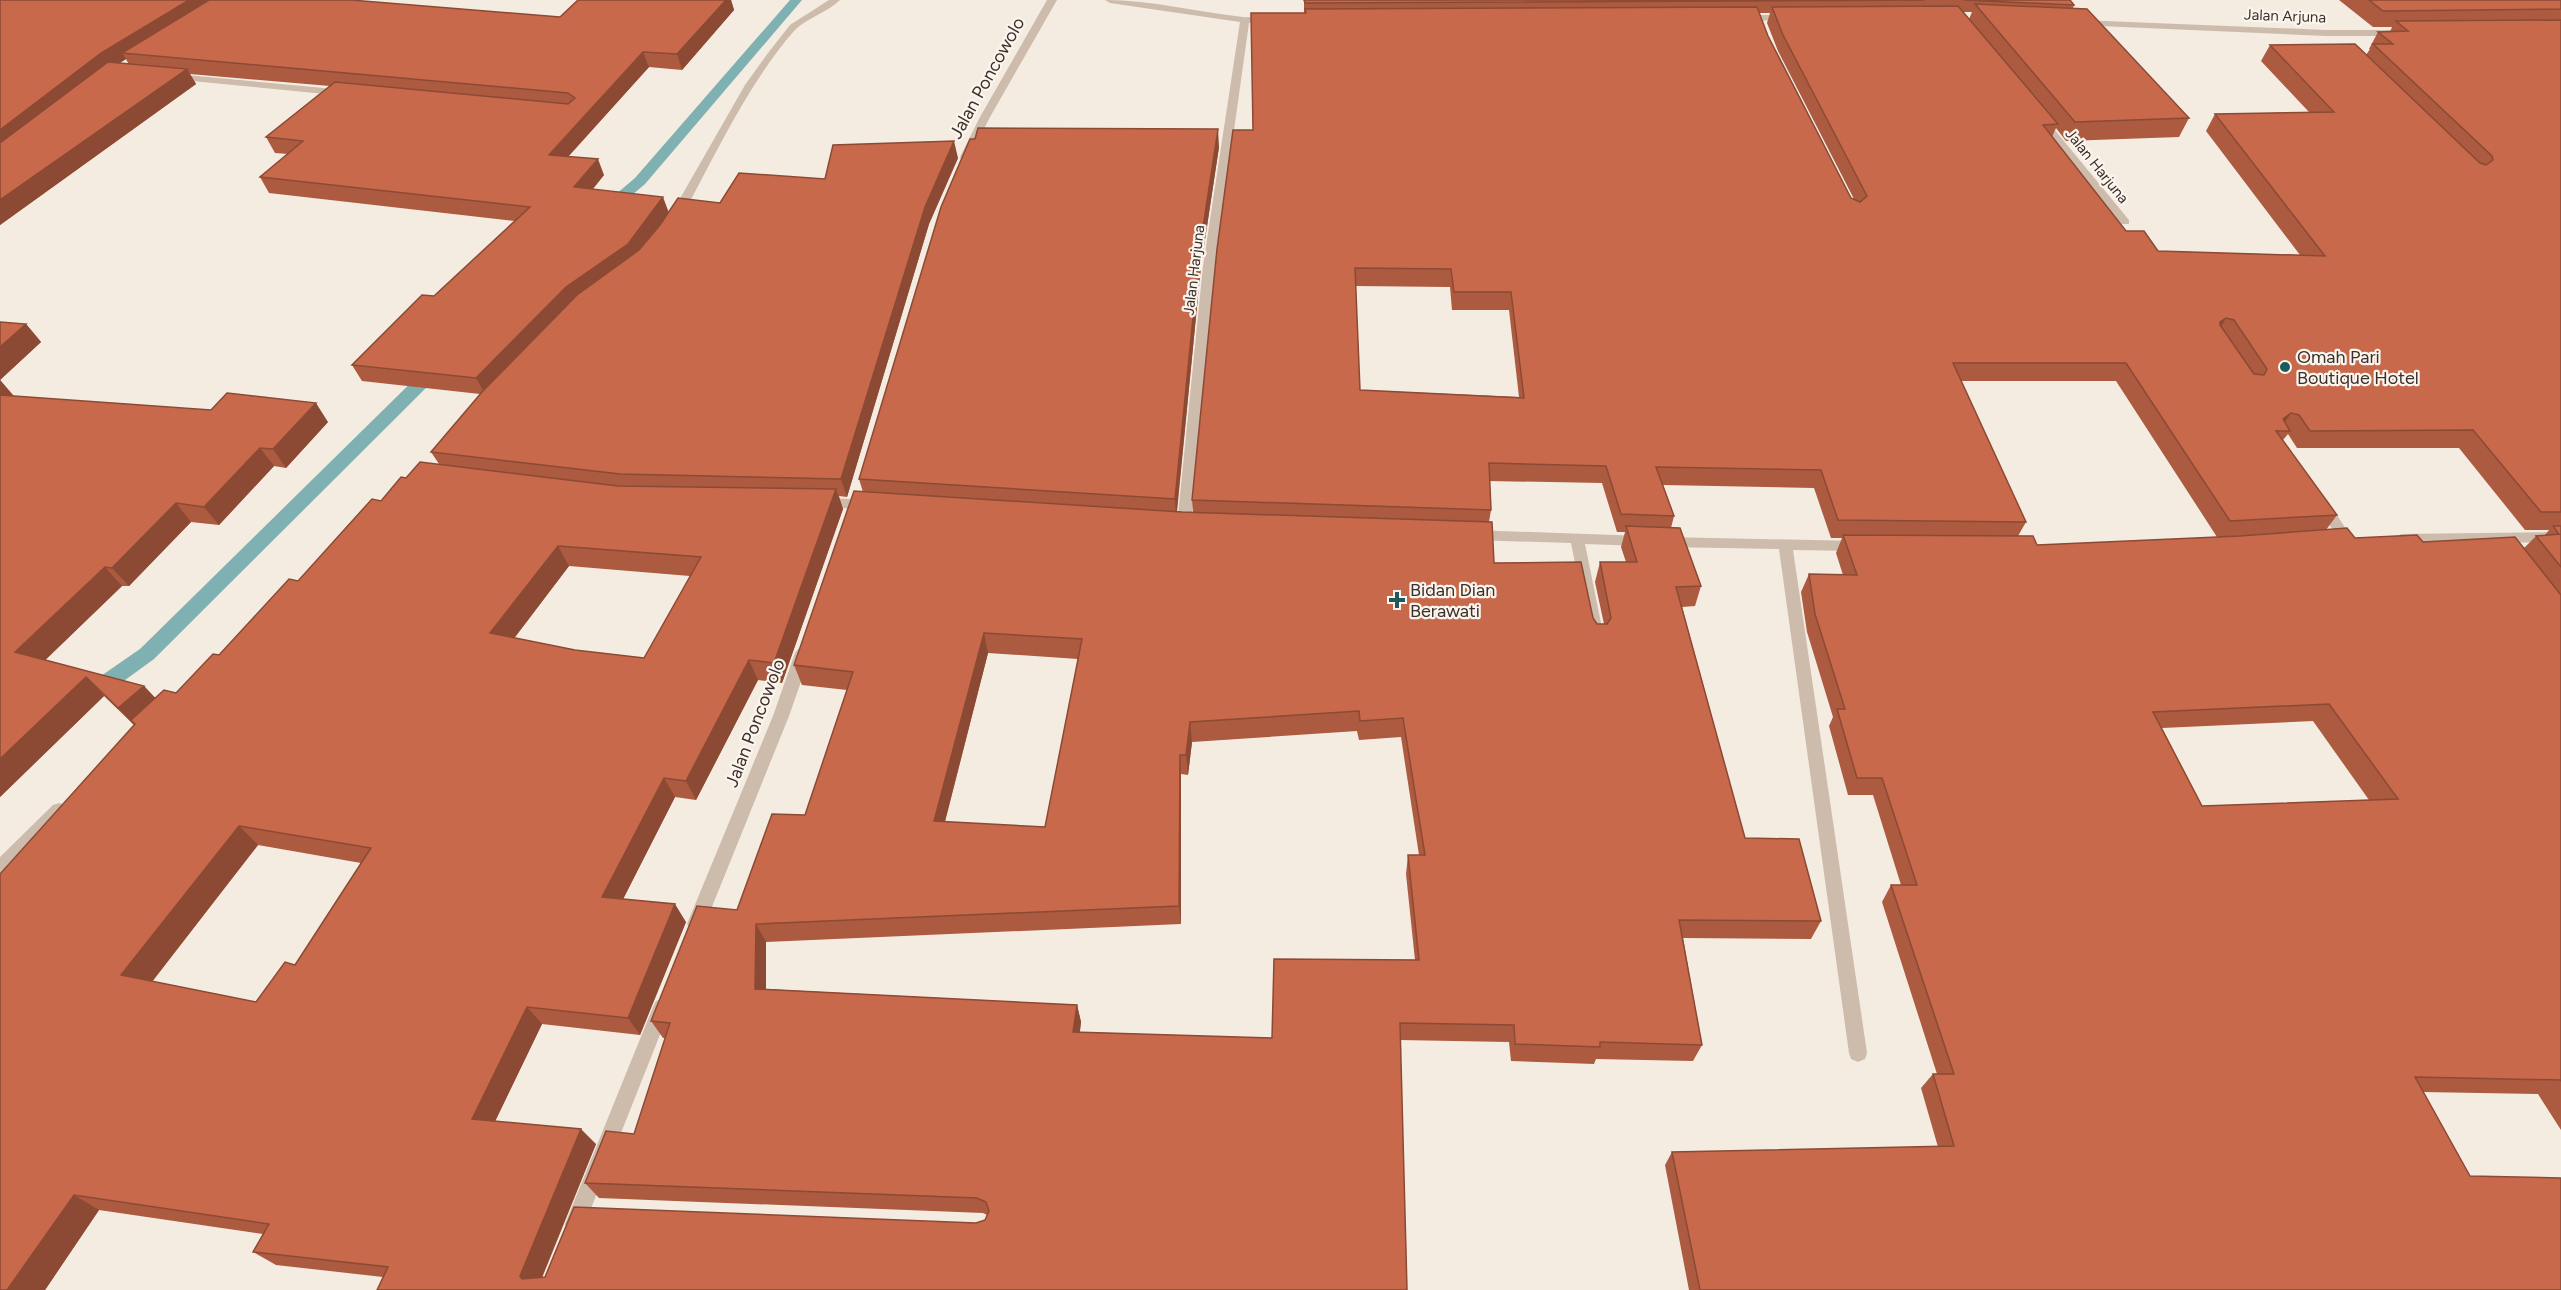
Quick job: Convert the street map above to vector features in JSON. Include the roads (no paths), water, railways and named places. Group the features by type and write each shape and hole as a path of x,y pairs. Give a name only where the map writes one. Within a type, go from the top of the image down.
{"street":[{"path":"667,229 750,85 766,63 793,27 835,0"},
{"name":"Jalan Poncowolo","path":"960,171 975,135 1002,84 1035,33 1052,0"},
{"path":"1110,0 1245,20 1281,20"},
{"path":"1734,18 1759,22 1804,18"},
{"name":"Jalan Harjuna","path":"1184,525 1209,266 1245,20"},
{"name":"Jalan Arjuna","path":"2075,22 2326,33 2408,33"},
{"path":"2326,33 2334,41"},
{"path":"162,76 351,94"},
{"name":"Jalan Harjuna","path":"2029,106 2124,222"},
{"path":"2316,492 2345,539"},
{"path":"809,503 857,504"},
{"path":"1452,534 1869,546"},
{"path":"2392,539 2501,544 2561,537"},
{"path":"1577,539 1597,638"},
{"path":"1785,545 1858,1053"},
{"name":"Jalan Poncowolo","path":"691,938 781,716 808,638"},
{"path":"0,868 66,804"},
{"path":"569,1239 669,992"},
{"path":"582,1209 605,1210"}],"waterway":[{"path":"607,209 640,181 796,0"},
{"path":"92,693 147,654 436,368"}],"place":[{"name":"Omah Pari Boutique Hotel","path":"2285,367"},
{"name":"Bidan Dian Berawati","path":"1397,600"}]}
